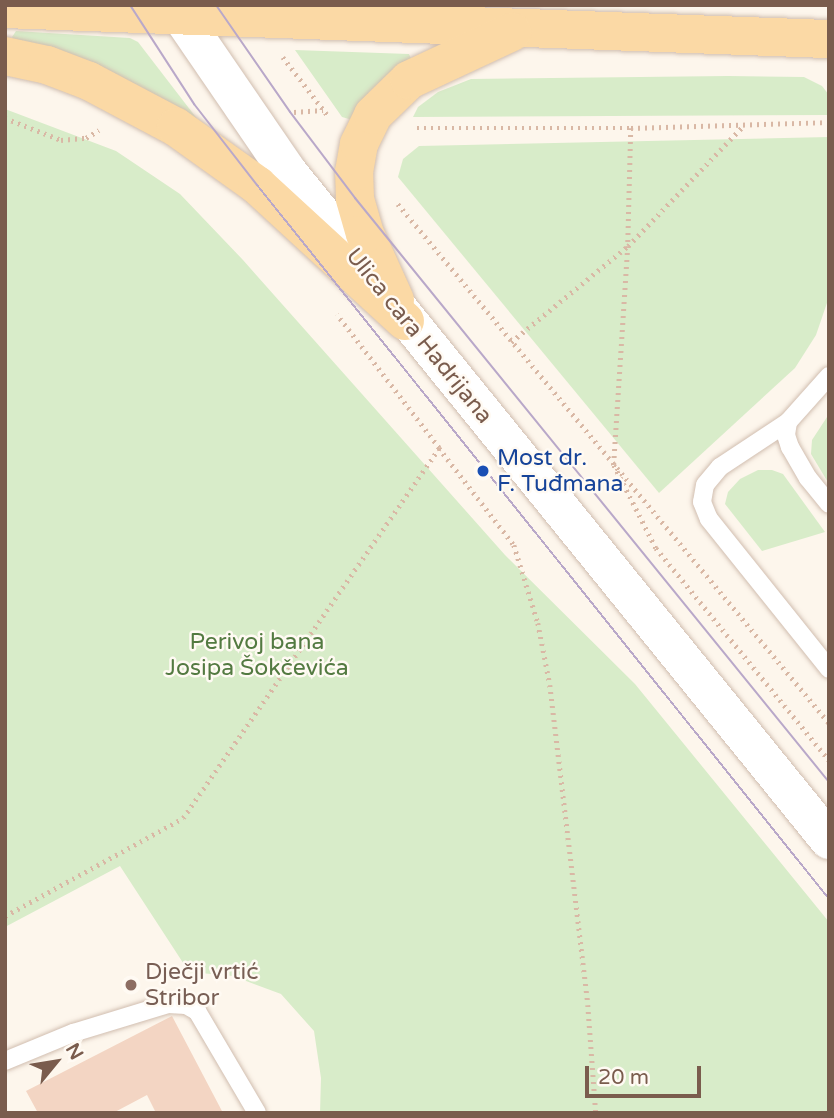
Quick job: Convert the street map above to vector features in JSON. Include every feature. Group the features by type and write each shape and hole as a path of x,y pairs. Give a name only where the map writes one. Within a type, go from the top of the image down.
{"main road":[{"path":"5,9 256,20 530,20 829,39"},
{"name":"Ulica cara Hadrijana","path":"181,16 287,171 405,321 829,840"},
{"path":"405,321 365,234 355,198 354,172 359,145 373,116 409,80 530,20"},
{"path":"5,56 47,65 89,81 176,127 257,185 405,321"}],"lane":[{"path":"829,376 788,422 720,467 705,485 702,502 709,519 829,669"},
{"path":"788,422 786,435 790,447 808,478 829,504"},
{"path":"5,1062 73,1033 168,1004 186,1005 197,1011 257,1113"}],"path":[{"path":"256,20 323,110 359,145"},
{"path":"5,118 61,140 86,138 103,128 94,124"},
{"path":"413,128 631,128 829,122"},
{"path":"512,342 628,246 745,124"},
{"path":"631,128 628,246 614,466 656,548 829,760"},
{"path":"391,195 829,723"},
{"path":"330,307 362,344 514,545 538,623 550,685 588,1005 596,1113"},
{"path":"5,916 183,818 439,448"}],"green space":[{"path":"16,31 130,38 138,42 198,120 15,42 12,37"},
{"path":"295,50 409,54 412,61 388,74 369,92 356,121 342,117"},
{"path":"804,77 822,86 829,95 829,115 413,117 418,107 438,92 471,79"},
{"name":"Perivoj bana Josipa Šokčevića","path":"5,109 116,151 180,194 243,260 505,555 635,684 829,922 829,1113 320,1113 321,1078 314,1031 281,994 233,976 189,972 120,866 5,927"},
{"path":"829,137 829,297 816,335 795,368 659,493 398,177 403,159 419,146"},
{"path":"829,414 829,484 811,454 812,440"},
{"path":"758,470 772,470 783,474 825,532 762,551 725,504 728,492 740,479"}],"building":[{"path":"172,1016 223,1113 156,1113 147,1095 113,1113 38,1113 26,1091"}],"tram line":[{"path":"130,5 194,104 257,185 829,899"},
{"path":"216,5 290,112 355,198 829,782"}],"place":[{"name":"Most dr. F. Tuđmana","path":"483,471"},
{"name":"Dječji vrtić Stribor","path":"131,985"}]}
